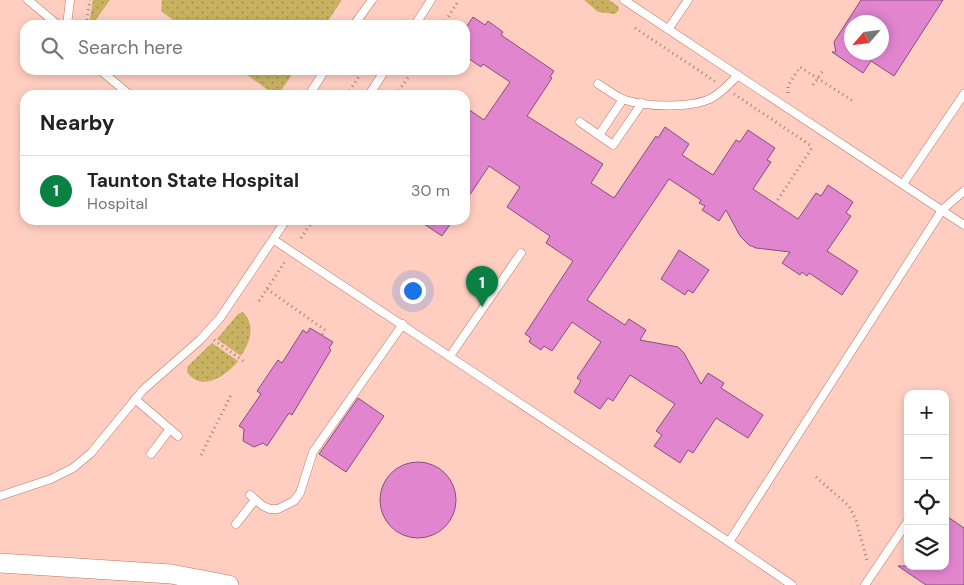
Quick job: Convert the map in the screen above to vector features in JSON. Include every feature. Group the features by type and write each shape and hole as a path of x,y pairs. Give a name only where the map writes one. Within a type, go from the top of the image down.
{"street":[{"path":"0,563 171,574 230,585"}],"lane":[{"path":"28,0 52,20"},
{"path":"68,20 70,0"},
{"path":"358,20 372,0"},
{"path":"418,20 431,0"},
{"path":"624,0 824,131 964,226"},
{"path":"669,28 688,0"},
{"path":"106,75 124,90"},
{"path":"312,90 322,75"},
{"path":"372,90 382,75"},
{"path":"598,84 623,100 642,104 696,104 714,97 738,75"},
{"path":"903,184 964,94"},
{"path":"599,135 623,100"},
{"path":"580,122 613,145 642,104"},
{"path":"729,542 942,210 964,191"},
{"path":"0,496 51,479 83,460 143,390 206,334 229,307 283,225"},
{"path":"274,240 403,324 792,585"},
{"path":"450,356 521,253"},
{"path":"236,524 253,498 263,506 278,509 294,501 300,493 313,452 403,324"},
{"path":"135,399 178,436"},
{"path":"151,454 170,429"},
{"path":"865,585 906,525"}],"path":[{"path":"87,20 90,0"},
{"path":"446,20 459,0"},
{"path":"777,100 789,92 788,86 800,66 854,101"},
{"path":"813,85 824,69"},
{"path":"350,90 360,75"},
{"path":"399,90 410,75"},
{"path":"775,204 824,131"},
{"path":"301,238 310,225"},
{"path":"259,302 286,260"},
{"path":"267,289 325,330 322,335"},
{"path":"206,334 246,363"},
{"path":"201,455 232,393"},
{"path":"816,477 843,500 852,512 871,576"}],"shaded area":[{"path":"93,0 110,0 96,20 90,20"},
{"path":"162,0 342,0 328,20 173,20 161,11"},
{"path":"584,0 609,0 618,6 619,10 615,14 598,12"},
{"path":"247,75 292,75 281,90 268,90"},
{"path":"243,312 249,323 250,334 241,356 217,339 238,314"},
{"path":"212,343 238,361 228,371 214,380 200,381 193,378 187,372 188,366"}],"building":[{"path":"861,0 943,0 894,76 871,61 863,73 832,52 836,52 834,42 844,26 844,60 889,60 889,15 851,15"},
{"path":"473,17 485,25 488,21 503,32 501,35 554,71 550,77 552,78 527,116 603,164 591,183 614,198 656,136 658,138 665,127 689,144 682,155 713,175 736,140 740,142 748,130 775,148 767,160 771,162 753,189 798,219 816,193 821,196 828,185 853,202 846,213 851,216 827,251 858,271 842,295 809,273 807,276 802,272 800,275 782,263 790,252 756,248 749,245 740,236 726,210 719,221 702,210 705,206 699,203 701,200 669,179 587,300 625,325 629,319 646,330 640,340 678,347 684,353 701,384 708,373 724,383 721,388 763,415 748,438 716,418 693,453 688,450 680,463 654,446 662,435 656,431 675,404 630,375 613,401 608,398 600,409 574,392 581,381 577,378 601,342 572,322 552,351 544,346 541,350 529,342 531,338 525,334 573,261 546,243 550,236 507,207 520,187 489,166 470,194 470,110 484,120 510,82 483,64 481,67 470,59 470,22"},
{"path":"426,225 450,225 442,236"},
{"path":"679,250 709,270 693,293 688,290 685,295 661,279"},
{"path":"310,328 333,342 329,348 331,350 292,415 289,413 267,446 263,443 254,447 243,441 244,429 239,426 261,394 257,391 278,360 282,363 303,330 307,333"},
{"path":"358,398 384,416 346,472 319,454"},
{"path":"418,462 433,465 445,473 453,485 456,500 453,515 445,527 433,535 418,538 403,535 391,527 383,515 380,500 383,485 391,473 403,465"},
{"path":"949,518 964,528 964,585 926,585 898,566 904,566 904,570 949,570"}],"place":[{"name":"Taunton State Hospital","path":"482,307"}]}
